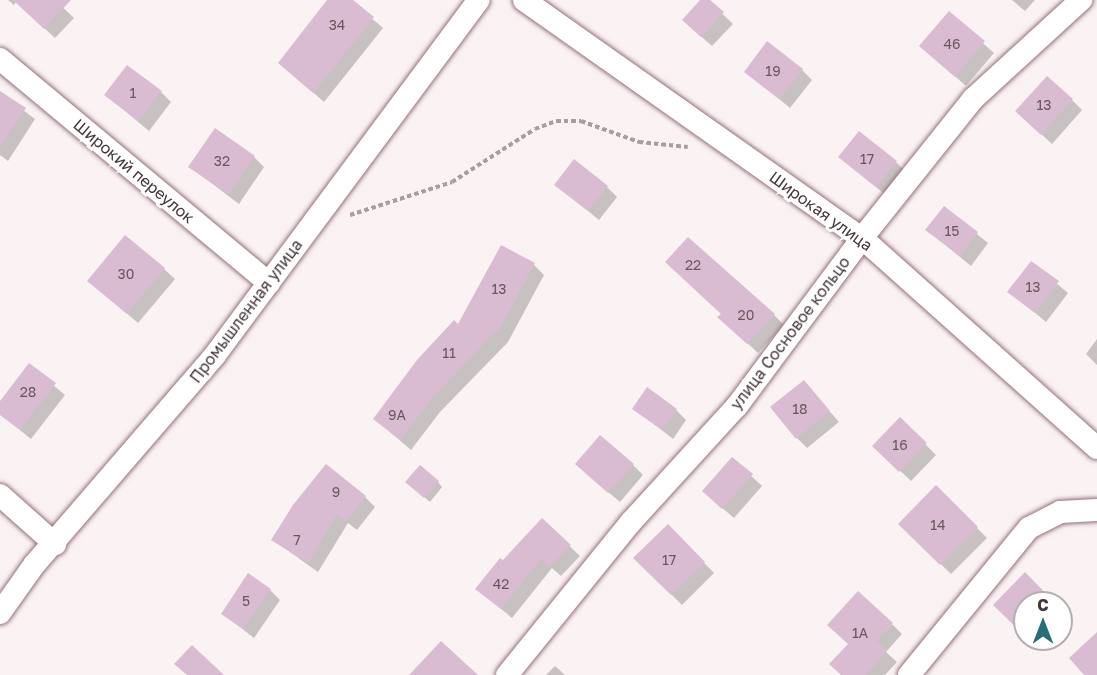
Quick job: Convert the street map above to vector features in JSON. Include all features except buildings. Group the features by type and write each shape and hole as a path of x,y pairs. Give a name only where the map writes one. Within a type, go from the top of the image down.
{"street":[{"name":"Промышленная улица","path":"0,613 55,544 215,355 479,0"},
{"name":"Широкая улица","path":"524,0 862,238 1097,448"},
{"name":"улица Сосновое кольцо","path":"507,675 631,522 737,406 862,238 973,99 1081,0"},
{"name":"Широкий переулок","path":"0,59 268,283"},
{"path":"0,495 55,544"},
{"path":"909,675 1029,528 1060,512 1097,510"}],"path":[{"path":"346,217 452,182 535,129 556,121 581,121 639,142 683,149 721,139"}]}
